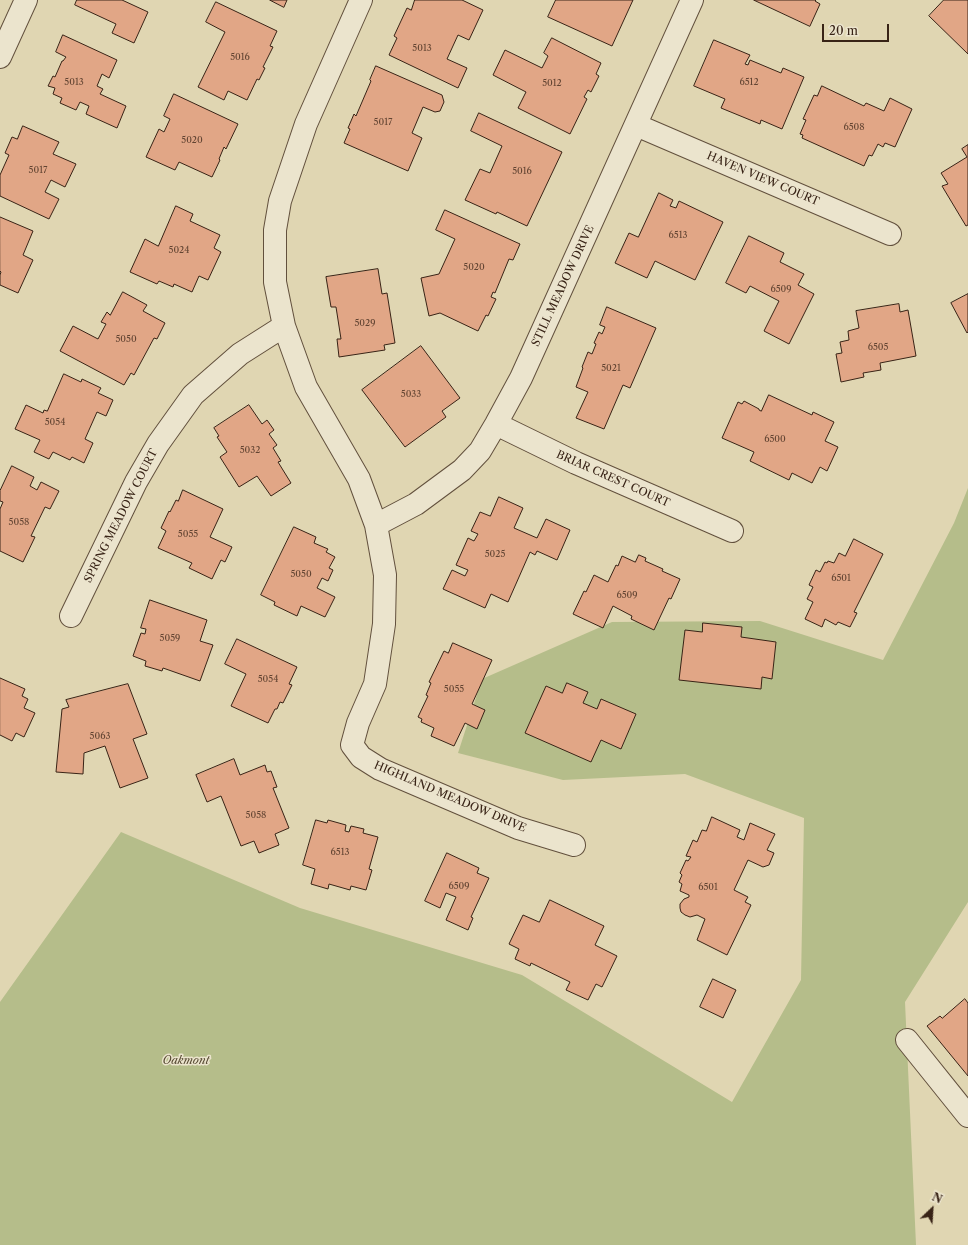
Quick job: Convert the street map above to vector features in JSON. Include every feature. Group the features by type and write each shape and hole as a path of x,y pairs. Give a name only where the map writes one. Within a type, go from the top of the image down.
{"street":[{"path":"0,57 26,0"},
{"name":"HIGHLAND MEADOW DRIVE","path":"361,0 306,124 280,201 275,230 275,282 284,326 306,387 359,479 376,525 385,575 384,624 375,684 358,724 352,745 361,757 380,770 518,828 574,845"},
{"name":"STILL MEADOW DRIVE","path":"376,525 416,504 462,470 480,450 496,424 521,378 692,0"},
{"name":"HAVEN VIEW COURT","path":"636,125 890,234"},
{"name":"SPRING MEADOW COURT","path":"71,616 140,476 158,444 193,395 240,354 284,326"},
{"name":"BRIAR CREST COURT","path":"496,424 576,463 732,531"},
{"path":"907,1040 968,1116"}],"green space":[{"name":"Oakmont","path":"968,488 968,902 905,1002 916,1245 0,1245 0,1002 121,832 300,908 522,975 732,1102 801,980 804,818 685,774 563,780 458,753 482,679 612,622 760,621 883,660 954,523"}],"building":[{"path":"77,0 122,0 148,12 134,43 112,33 116,24 75,5"},
{"path":"270,0 287,0 284,7"},
{"path":"415,0 462,0 483,10 469,40 458,35 447,59 467,68 458,88 389,55 397,38 394,36 407,8 411,10"},
{"path":"556,0 633,0 612,46 548,17"},
{"path":"754,0 816,0 815,1 820,4 810,26"},
{"path":"944,0 968,0 968,54 929,16"},
{"path":"216,2 277,31 270,46 273,47 263,67 265,68 259,80 257,79 247,100 228,91 224,100 198,87 225,32 206,22"},
{"path":"63,35 117,60 109,78 102,74 97,86 103,89 100,94 126,106 117,128 86,114 89,106 80,102 76,110 60,103 62,98 53,94 55,88 48,86 53,76 55,77 62,61 66,57 56,52"},
{"path":"552,38 601,63 596,74 599,76 591,92 588,90 584,97 587,99 570,134 518,108 526,92 493,75 505,50 542,68 548,56 544,53"},
{"path":"714,40 750,55 745,64 748,65 750,60 781,73 783,68 804,77 782,129 761,120 760,124 721,108 725,99 694,86"},
{"path":"376,66 442,95 444,102 440,111 435,112 423,107 412,133 422,138 408,171 344,143 350,129 348,128 354,114 356,116"},
{"path":"822,86 864,106 866,103 884,111 890,98 912,109 895,147 885,143 883,147 878,144 872,156 869,155 864,166 802,138 803,135 800,134 806,120 803,119 814,95 817,96"},
{"path":"174,94 238,124 226,149 224,147 212,177 179,162 175,170 146,157 159,129 164,132 170,119 164,116"},
{"path":"479,113 562,152 527,226 497,212 496,214 465,200 480,169 490,173 502,146 471,131"},
{"path":"23,126 59,142 53,154 76,164 65,187 51,180 45,192 59,199 49,219 0,196 0,175 9,155 5,153 12,137 17,139"},
{"path":"968,145 968,225 966,226 942,186 948,184 941,173 967,157 962,149"},
{"path":"659,193 673,200 670,206 676,208 679,201 723,222 695,280 655,261 647,278 615,263 629,233 638,237"},
{"path":"176,206 193,214 190,221 220,235 214,248 221,252 208,280 199,276 192,292 174,284 173,287 159,281 157,284 130,272 145,239 158,246"},
{"path":"445,210 520,244 513,260 509,259 495,293 493,292 491,297 496,299 488,316 486,315 478,331 440,313 429,316 421,278 439,274 455,239 436,230"},
{"path":"0,217 33,231 23,255 33,260 18,293 0,285"},
{"path":"749,236 784,253 780,262 804,274 798,285 814,294 789,344 764,331 779,301 750,286 746,293 726,283"},
{"path":"378,269 382,294 387,293 395,343 384,345 385,350 339,357 337,339 341,339 336,307 331,307 326,277"},
{"path":"123,292 147,305 143,311 165,323 157,339 154,338 134,375 131,373 124,385 60,351 73,326 98,339 106,324 101,322 107,312 110,315"},
{"path":"968,294 968,332 967,333 951,303"},
{"path":"899,304 900,312 908,310 916,356 880,363 881,370 863,373 864,377 841,382 836,354 842,353 840,342 849,340 848,331 859,328 856,311"},
{"path":"607,307 656,328 630,388 623,385 604,429 576,418 588,392 576,387 588,352 592,354 596,344 594,343 599,332 602,334 605,327 600,325"},
{"path":"421,346 460,398 442,411 446,417 405,447 362,390"},
{"path":"64,374 81,382 82,379 101,388 98,393 113,400 106,416 97,412 85,439 93,443 84,463 72,457 70,460 53,452 49,459 34,452 40,440 15,429 26,405 43,413 44,410 47,411"},
{"path":"769,395 812,415 813,412 834,422 825,441 838,447 827,471 820,467 812,483 792,473 789,480 750,461 754,452 722,438 738,402 742,404 744,401 761,411"},
{"path":"249,405 262,424 267,420 274,430 269,434 277,445 273,448 281,461 278,462 291,483 271,496 257,476 239,487 220,457 227,452 217,437 219,436 214,428"},
{"path":"12,466 34,477 30,486 37,490 41,482 59,491 50,509 45,507 31,536 35,537 23,562 0,551 0,509 3,502 0,501 0,491"},
{"path":"183,490 223,509 210,537 232,547 225,562 221,560 212,579 189,568 192,563 158,548 166,531 161,528 169,511 170,512 176,500 178,501"},
{"path":"499,497 523,508 514,528 537,538 546,519 570,530 557,560 537,551 535,555 530,552 508,602 491,594 485,608 443,589 452,570 465,576 468,570 456,565 468,538 474,541 478,534 471,531 480,512 490,516"},
{"path":"294,527 316,537 314,543 328,549 326,552 335,557 329,568 333,570 328,581 322,578 317,588 335,597 325,617 301,606 297,616 274,605 275,602 261,595"},
{"path":"854,539 883,554 854,612 857,613 850,627 838,622 836,625 825,619 822,627 805,619 813,602 807,599 813,587 809,585 816,570 820,572 825,562 827,563 828,561 834,563 839,553 845,556"},
{"path":"639,555 646,558 645,561 663,569 662,571 680,579 654,630 631,619 632,616 613,606 603,628 573,614 584,591 586,592 594,575 608,582 616,565 618,566 622,556 635,562"},
{"path":"150,600 207,620 200,641 213,645 200,681 163,668 162,671 145,666 146,661 133,656 141,633 145,634 146,629 141,628"},
{"path":"703,623 742,627 741,637 776,642 772,679 762,677 761,689 679,680 685,630 702,632"},
{"path":"237,639 297,667 289,684 292,685 283,703 280,702 268,723 231,706 246,674 225,664"},
{"path":"453,643 492,660 472,704 485,710 477,729 465,723 454,746 431,736 434,728 421,722 422,719 418,717 428,696 426,695 431,683 429,682 444,651 448,653"},
{"path":"0,678 25,689 22,696 28,699 24,708 35,713 24,737 16,733 12,741 0,735"},
{"path":"567,683 588,692 583,703 597,709 601,699 636,714 621,749 601,740 591,762 525,733 546,686 562,693"},
{"path":"128,684 147,734 133,739 148,778 120,788 105,746 84,753 83,774 56,772 62,709 69,707 66,700"},
{"path":"234,759 240,775 265,765 267,772 271,771 277,787 273,788 289,828 275,834 279,845 259,853 254,841 241,846 221,796 207,802 196,775"},
{"path":"712,817 740,830 737,837 744,840 750,823 775,834 767,850 774,853 769,865 763,867 748,860 734,890 748,897 745,902 751,905 727,955 697,940 705,919 697,915 690,917 685,915 681,912 680,908 680,904 684,899 689,897 689,895 680,891 682,884 679,882 682,875 680,873 686,860 688,861 691,857 686,856 693,840 697,842 702,830 706,831"},
{"path":"316,820 327,823 328,820 346,825 345,831 349,832 351,826 364,829 363,833 378,837 369,869 372,870 366,890 351,886 350,890 329,884 328,889 311,884 315,869 303,865"},
{"path":"447,853 479,868 477,873 489,878 471,917 473,918 468,930 446,920 456,897 446,893 440,908 425,901"},
{"path":"550,900 604,926 595,945 617,956 602,987 596,984 588,1000 566,990 570,982 531,963 530,966 515,959 519,949 509,944 523,915 539,922"},
{"path":"713,979 736,990 723,1018 700,1007"},
{"path":"965,999 968,1003 968,1076 927,1026 940,1016 942,1018"}]}
